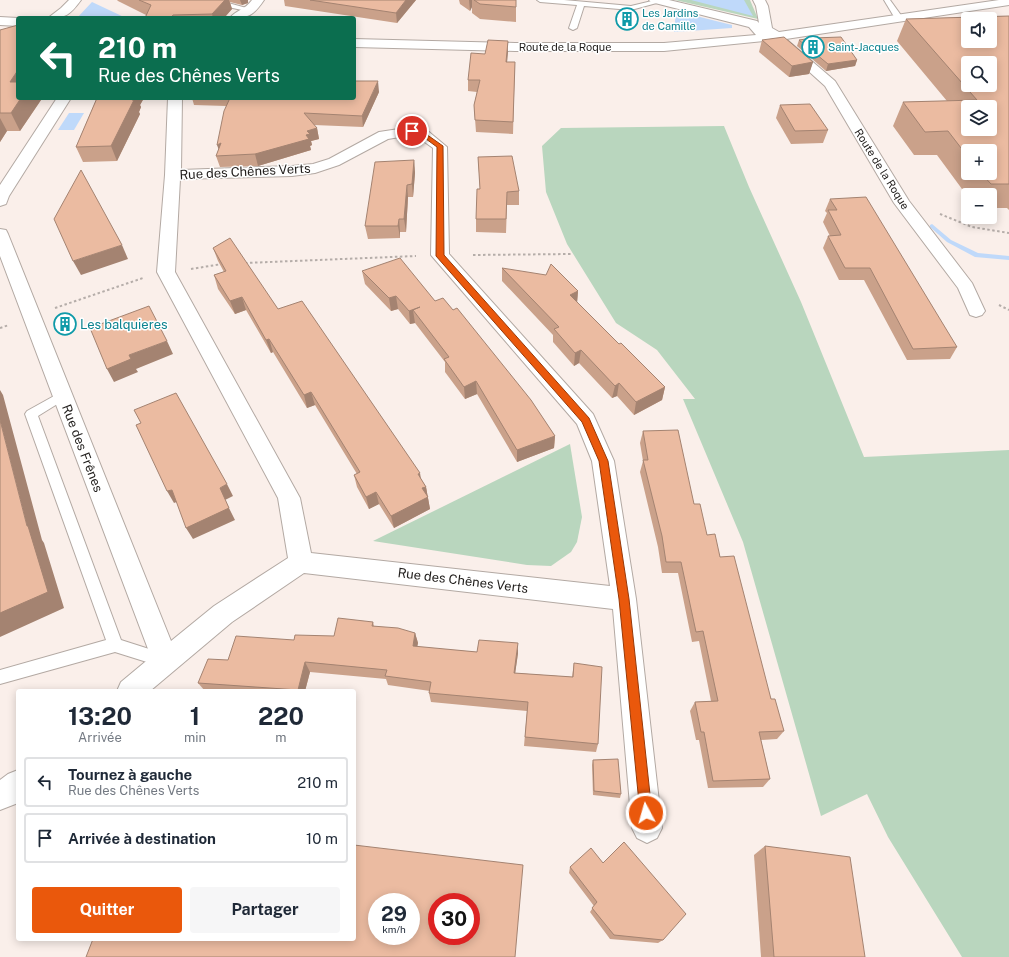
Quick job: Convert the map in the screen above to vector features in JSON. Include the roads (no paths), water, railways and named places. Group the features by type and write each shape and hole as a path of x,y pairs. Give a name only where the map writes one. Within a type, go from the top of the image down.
{"street":[{"path":"57,16 65,11 75,0"},
{"path":"240,16 251,10 258,0"},
{"name":"Route de la Roque","path":"759,0 762,6 766,30 770,37 830,84 902,203 966,287 976,312"},
{"path":"658,1 753,24 770,37"},
{"name":"Route de la Roque","path":"356,43 507,47 664,47 770,37 1009,2"},
{"path":"0,201 1,196 63,100"},
{"name":"Rue des Chênes Verts","path":"173,175 292,171 315,168 334,162 384,135 412,131 424,135 440,146 440,256 586,420 603,461 624,599 301,562 290,498 166,272 173,175 174,100"},
{"name":"Rue des Frênes","path":"0,234 166,662"},
{"path":"132,689 223,614 301,562"},
{"path":"624,599 647,828"},
{"path":"0,796 7,793 16,786"}],"lane":[{"path":"211,0 220,4 251,10"},
{"path":"540,0 631,8 658,1"},
{"path":"887,0 899,18"},
{"path":"572,28 581,4"},
{"path":"63,395 31,414 115,645"},
{"path":"0,677 115,645 166,662"}],"water":[{"path":"691,0 744,0 753,16"},
{"path":"92,2 122,16 79,16"},
{"path":"676,11 732,25 732,28 674,32"},
{"path":"69,113 84,113 74,130 58,130"}],"waterway":[{"path":"932,226 949,241 977,255 1009,258"}],"place":[{"name":"Les Jardins de Camille","path":"627,19"},
{"name":"Saint-Jacques","path":"813,47"},
{"name":"Les balquieres","path":"65,324"}]}
